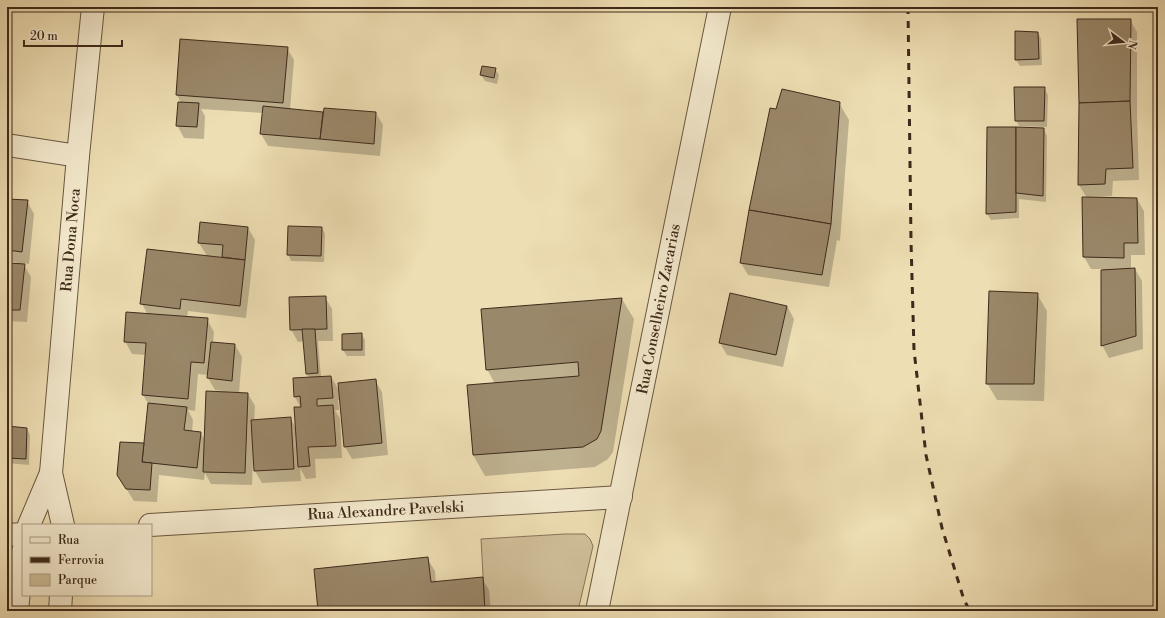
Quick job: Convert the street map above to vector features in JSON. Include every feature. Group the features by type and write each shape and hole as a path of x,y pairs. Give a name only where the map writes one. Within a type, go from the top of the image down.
{"street":[{"name":"Rua Dona Noca","path":"63,524 51,473 78,156 93,7"},
{"name":"Rua Conselheiro Zacarias","path":"597,611 720,7"},
{"path":"7,145 78,156"},
{"name":"Rua Dona Noca","path":"29,524 51,473"},
{"name":"Rua Alexandre Pavelski","path":"152,525 621,497"},
{"path":"7,535 22,534"},
{"path":"17,611 22,561"},
{"path":"60,596 60,611"}],"green space":[{"path":"585,534 590,539 593,546 578,611 485,611 481,539"}],"building":[{"path":"1077,19 1131,19 1130,101 1079,103"},
{"path":"1015,31 1038,32 1039,59 1015,60"},
{"path":"180,39 288,47 283,103 176,95"},
{"path":"482,66 496,68 494,78 480,75"},
{"path":"1014,87 1045,87 1044,121 1015,121"},
{"path":"782,89 840,102 831,224 749,210 770,108 776,109"},
{"path":"1130,101 1133,168 1106,169 1105,184 1078,185 1079,103"},
{"path":"178,102 199,103 197,127 176,126"},
{"path":"263,106 323,112 320,139 260,134"},
{"path":"324,108 376,112 374,144 320,139"},
{"path":"987,127 1016,127 1016,212 986,214"},
{"path":"1016,127 1044,128 1043,196 1016,193"},
{"path":"1082,197 1137,198 1138,243 1124,243 1124,258 1083,257"},
{"path":"7,199 28,200 22,252 7,250"},
{"path":"749,210 831,224 822,275 740,263"},
{"path":"200,222 248,227 245,260 222,257 223,245 198,243"},
{"path":"288,226 322,227 321,256 287,255"},
{"path":"147,249 245,260 240,306 181,299 180,309 140,304"},
{"path":"7,263 25,264 20,310 7,310"},
{"path":"1135,268 1136,336 1101,346 1101,270"},
{"path":"989,291 1038,293 1034,384 986,384"},
{"path":"730,293 787,306 776,355 719,343"},
{"path":"326,296 327,329 290,330 289,297"},
{"path":"622,298 601,431 597,439 583,447 473,455 467,385 579,376 578,362 486,370 481,309"},
{"path":"126,312 208,318 204,363 191,362 188,399 142,395 146,343 124,342"},
{"path":"302,329 315,329 318,373 306,374"},
{"path":"362,333 362,350 342,350 342,334"},
{"path":"211,342 235,344 232,381 207,378"},
{"path":"331,376 333,398 317,399 317,406 333,405 336,446 308,447 310,466 298,467 294,407 301,407 300,396 294,397 293,378"},
{"path":"376,379 382,443 344,447 338,383"},
{"path":"206,391 248,393 245,473 203,472"},
{"path":"148,403 187,407 184,430 201,432 197,468 142,462"},
{"path":"291,417 294,469 254,471 251,420"},
{"path":"7,426 27,428 26,459 7,458"},
{"path":"120,442 144,443 142,462 152,463 150,490 126,489 117,475"},
{"path":"428,557 431,582 483,577 485,611 318,611 314,569"}],"railway":[{"path":"908,7 914,350 926,455 942,528 964,600 970,611"}]}
